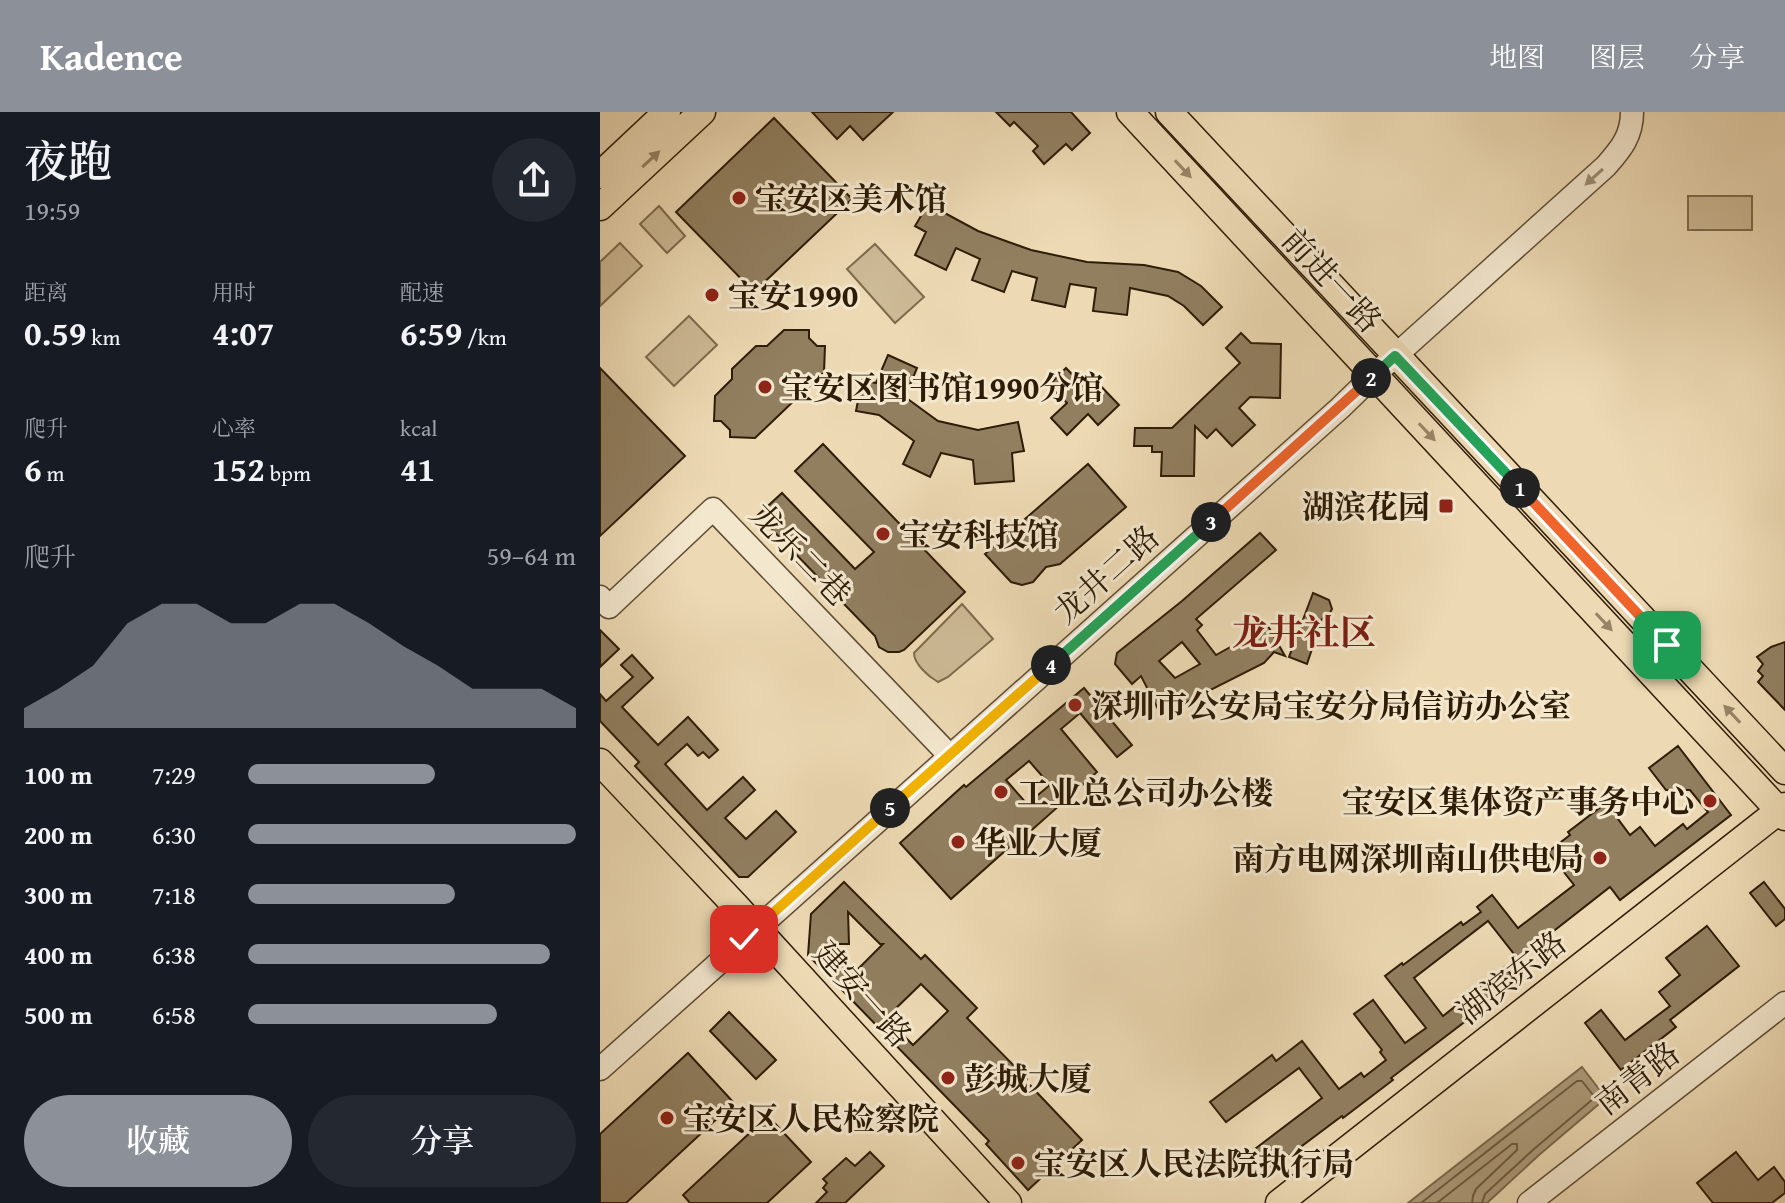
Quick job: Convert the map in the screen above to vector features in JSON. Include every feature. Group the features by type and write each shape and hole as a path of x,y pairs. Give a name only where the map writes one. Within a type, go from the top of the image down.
{"main road":[{"path":"600,175 667,112"},
{"path":"600,207 702,112"},
{"name":"前进一路","path":"1130,112 1783,811"},
{"name":"前进一路","path":"1169,112 1785,771"},
{"name":"建安一路","path":"600,762 985,1203"},
{"name":"建安一路","path":"600,786 750,933 1008,1203"},
{"name":"湖滨东路","path":"1279,1203 1783,811"}],"street":[{"name":"龙井二路","path":"600,1069 1340,408 1606,166 1624,145 1632,112"},
{"name":"龙乐二巷","path":"600,597 609,607 713,509 950,756"},
{"name":"南青路","path":"1529,1203 1785,1003"}],"shaded area":[{"path":"1688,196 1752,196 1752,230 1688,230"},
{"path":"659,206 685,236 667,253 640,224"},
{"path":"620,243 642,266 600,306 600,262"},
{"path":"875,244 924,297 895,323 847,269"},
{"path":"689,316 717,345 674,386 646,357"},
{"path":"962,604 993,639 938,682 919,666 914,653"}],"water":[{"path":"1582,1067 1606,1098 1487,1203 1408,1203"}],"building":[{"path":"812,112 893,112 863,140 850,126 837,139"},
{"path":"996,112 1071,112 1090,133 1072,150 1066,144 1044,164 1033,151 1038,146 1014,122 1010,126"},
{"path":"774,118 852,199 754,292 676,212"},
{"path":"928,204 978,231 1031,250 1087,262 1144,265 1178,272 1201,286 1222,307 1203,325 1184,306 1168,296 1130,288 1127,315 1093,311 1096,288 1070,284 1065,307 1032,300 1037,278 1012,271 1004,292 972,280 980,259 956,248 946,270 915,255 926,232 915,226"},
{"name":"宝安区图书馆1990分馆","path":"784,330 809,330 809,338 817,346 825,346 824,372 755,438 730,437 730,430 721,421 714,421 715,396 732,379 732,369 756,346 767,346"},
{"path":"1241,333 1251,343 1281,344 1280,398 1250,397 1239,408 1255,425 1232,446 1216,429 1207,438 1195,426 1194,476 1161,476 1162,452 1152,452 1152,446 1134,446 1135,428 1172,428 1240,363 1226,348"},
{"path":"888,355 917,368 905,397 938,421 978,430 1018,422 1024,451 1012,453 1014,481 975,484 973,460 941,453 930,477 903,464 914,441 879,415 856,411 862,380 876,383"},
{"path":"600,368 685,456 600,536"},
{"path":"1066,368 1084,387 1093,378 1119,405 1098,425 1088,414 1067,435 1051,418 1067,403 1049,385"},
{"name":"宝安科技馆","path":"823,444 965,592 899,652 888,652 879,647 875,636 758,515 782,493 855,569 874,552 795,471"},
{"path":"1088,464 1126,507 1060,564 1046,567 1033,582 1022,585 1011,582 985,554"},
{"path":"1260,533 1276,550 1196,619 1202,625 1197,630 1216,655 1268,626 1285,656 1274,652 1264,663 1161,715 1141,676 1132,684 1115,664 1117,653","holes":["1182,642 1200,664 1175,678 1159,661"]},
{"path":"1313,593 1329,600 1332,609 1322,619 1307,664 1289,657"},
{"path":"600,630 619,649 600,667"},
{"path":"1785,642 1785,710 1758,682 1763,676 1758,671 1763,664 1757,657"},
{"path":"632,655 653,678 622,707 658,745 688,717 718,750 709,758 703,752 698,756 687,744 665,764 707,810 743,777 755,790 725,818 746,839 776,811 796,832 748,877 739,877 635,766 639,762 600,721 600,694 606,701 633,677 621,665"},
{"path":"1084,688 1132,745 1117,757 1080,713 1061,729 1097,772 951,899 900,843 964,785 966,787","holes":["1029,761 1050,785 1027,804 1006,780"]},
{"path":"1678,746 1731,815 1620,900 1610,887 1518,959 1488,921 1414,978 1443,1016 1505,967 1517,982 1391,1078 1393,1080 1271,1169 1255,1149 1322,1098 1299,1068 1226,1122 1210,1102 1272,1055 1276,1061 1302,1041 1339,1089 1361,1073 1364,1077 1386,1060 1380,1052 1382,1050 1354,1014 1373,1000 1405,1043 1426,1028 1385,976 1461,922 1463,925 1481,912 1477,907 1492,895 1518,928 1574,885 1548,852 1570,835 1568,832 1606,803 1630,835 1640,827 1655,846 1683,824 1687,829 1708,812 1690,790 1666,790 1649,768"},
{"path":"844,882 921,959 925,955 977,1008 967,1018 1082,1140 1028,1190 986,1144 989,1141 808,955 811,914","holes":["848,912 883,944 849,978 849,967 826,944 849,944","921,984 948,1011 913,1045 886,1018"]},
{"path":"1764,882 1785,909 1785,919 1776,926 1750,893"},
{"path":"1707,926 1739,966 1670,1020 1676,1027 1621,1070 1585,1023 1601,1010 1625,1040 1670,1006 1659,992 1680,975 1666,958"},
{"path":"729,1012 776,1060 756,1079 710,1031"},
{"name":"宝安区人民检察院","path":"688,1053 734,1103 626,1203 600,1203 600,1134"},
{"path":"768,1116 811,1162 767,1203 690,1203 683,1195"},
{"path":"870,1152 884,1166 845,1203 816,1203 827,1192 823,1188 827,1183 823,1179 846,1158 855,1166"},
{"path":"1736,1152 1758,1180 1774,1167 1785,1182 1785,1193 1772,1203 1713,1203 1697,1183"}],"place":[{"name":"宝安区美术馆","path":"739,198"},
{"name":"宝安1990","path":"712,295"},
{"name":"宝安区图书馆1990分馆","path":"765,387"},
{"name":"湖滨花园","path":"1446,506"},
{"name":"宝安科技馆","path":"883,534"},
{"name":"深圳市公安局宝安分局信访办公室","path":"1075,705"},
{"name":"工业总公司办公楼","path":"1001,792"},
{"name":"宝安区集体资产事务中心","path":"1710,801"},
{"name":"华业大厦","path":"958,842"},
{"name":"南方电网深圳南山供电局","path":"1600,858"},
{"name":"彭城大厦","path":"948,1078"},
{"name":"宝安区人民检察院","path":"667,1118"},
{"name":"宝安区人民法院执行局","path":"1018,1163"}],"district":[{"name":"龙井社区","path":"1304,631"}],"route":[{"path":"744,939 1395,356 1667,645"}]}
